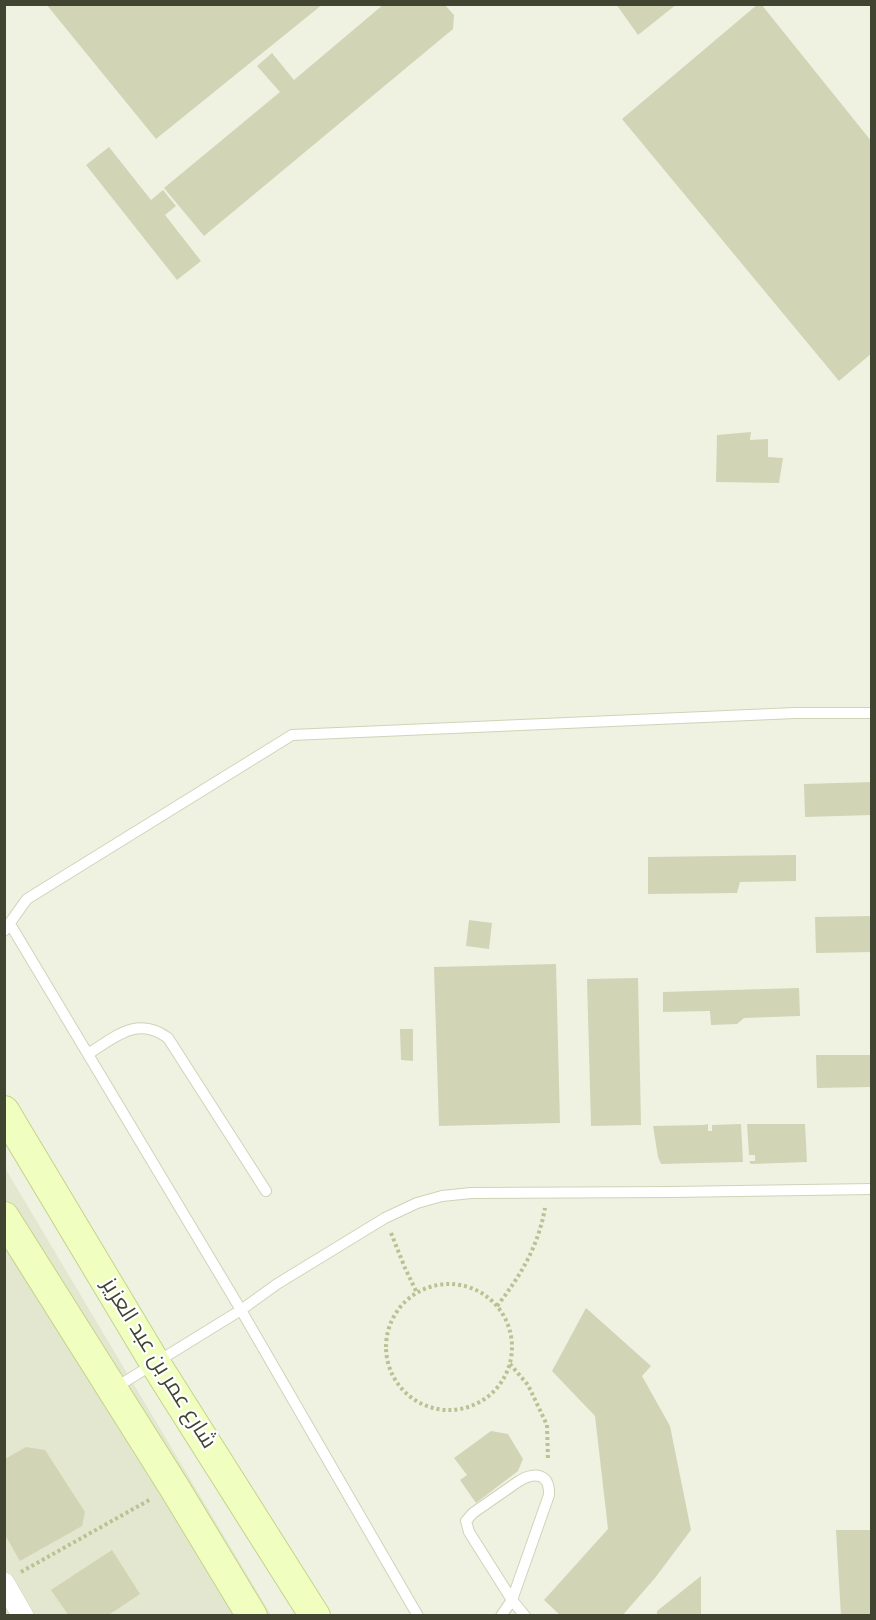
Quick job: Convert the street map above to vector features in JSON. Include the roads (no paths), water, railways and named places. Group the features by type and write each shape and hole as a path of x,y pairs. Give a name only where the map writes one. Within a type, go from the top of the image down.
{"street":[{"name":"شارع عمر بن عبد العزيز","path":"9,1129 315,1616"},
{"path":"4,1217 174,1487 252,1616"},
{"path":"9,1579 22,1616"}],"lane":[{"path":"418,1616 241,1310 88,1054 7,928 27,899 292,735 795,713 872,713"},
{"path":"88,1054 121,1033 137,1027 160,1032 168,1038 266,1191"},
{"path":"113,1389 385,1218 417,1203 442,1196 471,1193 872,1189"},
{"path":"501,1616 512,1600 546,1505 549,1486 541,1477 535,1475 525,1477 473,1513 466,1521 469,1532 512,1600 525,1616"}]}
